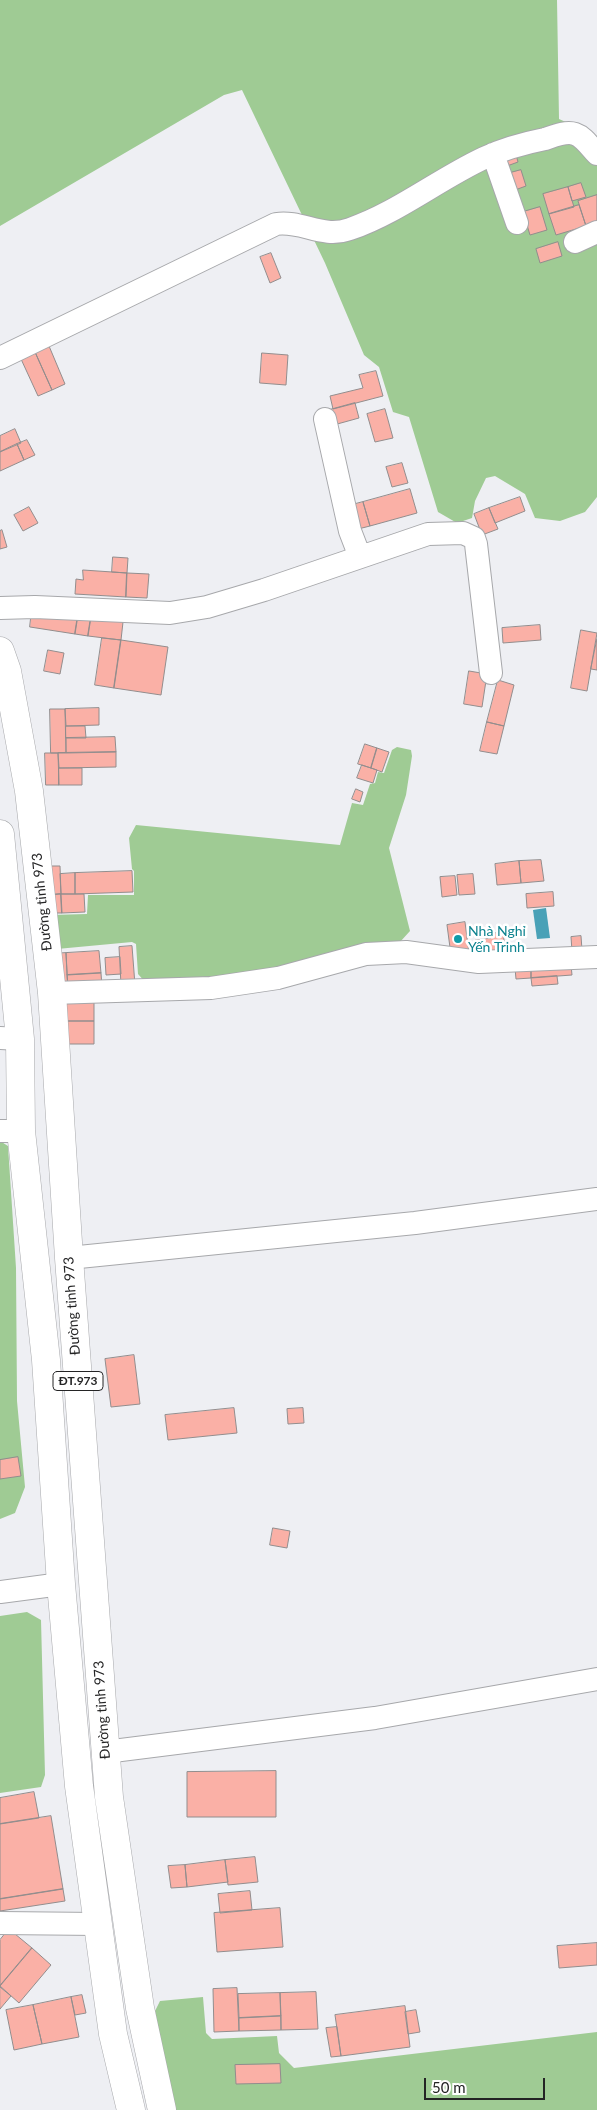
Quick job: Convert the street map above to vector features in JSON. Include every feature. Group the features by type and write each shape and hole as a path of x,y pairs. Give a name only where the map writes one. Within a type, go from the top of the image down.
{"main road":[{"name":"Đường tỉnh 973","path":"0,651 7,671 29,790 52,993 68,1258 109,1797 140,2008 162,2110"},
{"name":"Đường tỉnh 973","path":"0,834 10,1039 10,1131 46,1360 61,1584 79,1786 113,2034 131,2110"}],"street":[{"path":"0,358 276,224 294,223 308,230 325,232 349,230 493,154 525,144 574,133 584,139 597,154"},
{"path":"493,154 517,223"},
{"path":"575,242 597,232"},
{"path":"325,419 350,531 360,557"},
{"path":"0,608 35,606 170,613 207,607 428,534 463,533 474,538 487,621 491,674"},
{"path":"52,993 211,988 278,978 366,954 406,952 479,962 597,957"},
{"path":"68,1258 414,1223 597,1199"},
{"path":"0,1592 61,1584"},
{"path":"105,1752 375,1718 597,1679"},
{"path":"0,1923 98,1924"}],"green space":[{"path":"0,0 557,0 559,119 597,136 597,497 585,512 560,521 535,518 525,494 495,476 486,478 475,501 472,518 457,523 438,512 409,417 393,412 379,367 364,355 325,263 242,90 224,95 0,226"},
{"path":"397,747 411,750 412,756 406,795 389,848 410,931 400,942 319,960 223,977 146,983 138,974 136,944 132,942 57,949 51,915 87,914 88,895 134,895 134,871 132,869 129,838 136,825 340,845 352,803 363,805 370,784 375,783 378,772 384,773 392,750"},
{"path":"0,1141 8,1146 16,1268 17,1401 25,1487 15,1513 0,1519"},
{"path":"27,1612 41,1620 45,1775 41,1787 0,1793 0,1616"},
{"path":"203,1997 206,2033 212,2039 277,2036 279,2053 294,2068 597,2032 597,2110 175,2110 155,2011 160,2001"}],"water":[{"path":"546,908 550,938 537,939 533,910"}],"building":[{"path":"515,151 518,162 507,166 504,154"},
{"path":"521,170 526,186 515,190 510,173"},
{"path":"581,183 586,197 572,201 568,187"},
{"path":"568,187 574,207 549,214 543,194"},
{"path":"597,195 597,226 587,229 578,201"},
{"path":"579,205 586,226 556,235 549,214"},
{"path":"540,207 547,230 530,235 523,212"},
{"path":"558,242 562,256 540,263 536,249"},
{"path":"271,253 281,278 270,283 260,257"},
{"path":"49,346 65,384 52,390 35,352"},
{"path":"35,352 52,390 38,396 21,359"},
{"path":"262,353 288,355 286,385 260,383"},
{"path":"376,371 383,396 333,409 330,396 363,388 359,375"},
{"path":"355,403 359,418 330,426 326,411"},
{"path":"385,409 393,438 375,442 367,414"},
{"path":"15,429 21,443 0,452 0,436"},
{"path":"27,440 35,455 24,460 17,444"},
{"path":"17,444 24,460 0,471 0,452"},
{"path":"402,463 408,483 392,487 386,467"},
{"path":"410,489 417,513 370,526 363,502"},
{"path":"520,497 525,511 495,523 489,508"},
{"path":"363,502 370,526 354,530 348,506"},
{"path":"29,507 38,523 23,531 14,515"},
{"path":"489,508 498,529 482,535 474,514"},
{"path":"2,530 7,547 0,549 0,531"},
{"path":"113,557 128,558 127,573 112,572"},
{"path":"83,570 127,573 126,597 75,594 76,579 83,580"},
{"path":"127,573 149,574 147,598 126,597"},
{"path":"32,609 78,615 75,634 30,627"},
{"path":"78,615 91,617 88,636 75,634"},
{"path":"91,617 123,622 121,640 88,636"},
{"path":"540,625 541,640 503,643 502,628"},
{"path":"581,630 597,633 587,691 571,688"},
{"path":"102,638 121,640 114,688 95,685"},
{"path":"597,639 597,670 591,669"},
{"path":"121,640 168,647 161,695 114,688"},
{"path":"48,650 64,653 60,674 44,671"},
{"path":"469,671 487,674 482,707 464,704"},
{"path":"498,680 514,685 504,726 487,722"},
{"path":"99,708 99,725 66,726 65,709"},
{"path":"50,709 65,709 66,753 51,753"},
{"path":"487,722 504,726 497,754 480,751"},
{"path":"66,726 85,726 86,738 66,738"},
{"path":"115,737 116,752 66,753 66,738"},
{"path":"365,744 377,748 371,768 358,764"},
{"path":"377,748 389,752 382,772 371,768"},
{"path":"116,752 116,767 59,768 58,753"},
{"path":"45,753 58,753 59,785 46,785"},
{"path":"362,765 377,770 373,783 357,778"},
{"path":"59,768 82,768 82,785 59,785"},
{"path":"356,789 363,792 360,802 352,799"},
{"path":"541,860 544,881 521,883 519,861"},
{"path":"519,861 521,883 497,885 495,864"},
{"path":"47,866 60,866 61,894 48,895"},
{"path":"132,871 133,892 75,894 75,873"},
{"path":"75,873 75,894 61,894 60,874"},
{"path":"473,874 475,894 459,895 457,875"},
{"path":"455,876 457,895 442,897 440,877"},
{"path":"553,892 554,906 527,908 526,894"},
{"path":"61,894 84,894 85,912 62,913"},
{"path":"61,894 62,913 48,913 48,895"},
{"name":"Nhà Nghỉ Yến Trinh","path":"465,922 469,953 451,955 447,925"},
{"path":"503,932 506,956 478,960 475,940 491,938 491,934"},
{"path":"581,936 582,950 572,951 571,937"},
{"path":"132,946 135,985 121,985 119,947"},
{"path":"99,951 101,973 67,975 66,953"},
{"path":"66,953 68,989 54,990 52,954"},
{"path":"120,957 121,974 106,975 105,958"},
{"path":"571,965 572,975 531,978 531,967"},
{"path":"531,967 531,978 516,979 515,968"},
{"path":"101,973 102,987 68,989 67,975"},
{"path":"557,976 558,984 532,986 531,978"},
{"path":"94,995 94,1021 63,1021 63,996"},
{"path":"63,1021 94,1021 94,1044 63,1044"},
{"path":"134,1355 140,1404 111,1407 105,1359"},
{"path":"234,1408 237,1433 168,1440 165,1415"},
{"path":"303,1408 304,1423 288,1424 287,1409"},
{"path":"18,1457 21,1476 0,1479 0,1460"},
{"path":"273,1528 290,1531 287,1548 270,1545"},
{"path":"276,1771 276,1817 187,1817 187,1772"},
{"path":"34,1792 39,1818 0,1824 0,1798"},
{"path":"51,1816 63,1889 0,1899 0,1824"},
{"path":"255,1857 258,1882 228,1885 225,1860"},
{"path":"225,1860 228,1882 187,1887 185,1865"},
{"path":"185,1865 187,1887 171,1888 168,1866"},
{"path":"63,1889 65,1901 0,1911 0,1899"},
{"path":"250,1891 252,1910 220,1913 218,1894"},
{"path":"280,1908 283,1947 217,1952 214,1913"},
{"path":"9,1929 32,1948 0,1986 0,1940"},
{"path":"597,1943 597,1965 559,1968 557,1946"},
{"path":"32,1948 51,1965 19,2003 0,1986"},
{"path":"0,1987 11,1996 0,2009"},
{"path":"237,1988 239,2031 214,2032 213,1989"},
{"path":"316,1992 318,2029 281,2030 280,1993"},
{"path":"280,1993 281,2016 239,2018 238,1994"},
{"path":"82,1995 86,2013 75,2015 71,1997"},
{"path":"71,1997 79,2037 42,2044 33,2005"},
{"path":"33,2005 42,2044 14,2050 6,2010"},
{"path":"405,2006 410,2047 341,2056 335,2015"},
{"path":"416,2010 420,2032 408,2034 405,2012"},
{"path":"281,2016 281,2030 239,2031 239,2018"},
{"path":"337,2027 341,2056 331,2057 326,2028"},
{"path":"280,2064 281,2083 236,2084 235,2065"}],"place":[{"name":"Nhà Nghỉ Yến Trinh","path":"458,939"}]}
